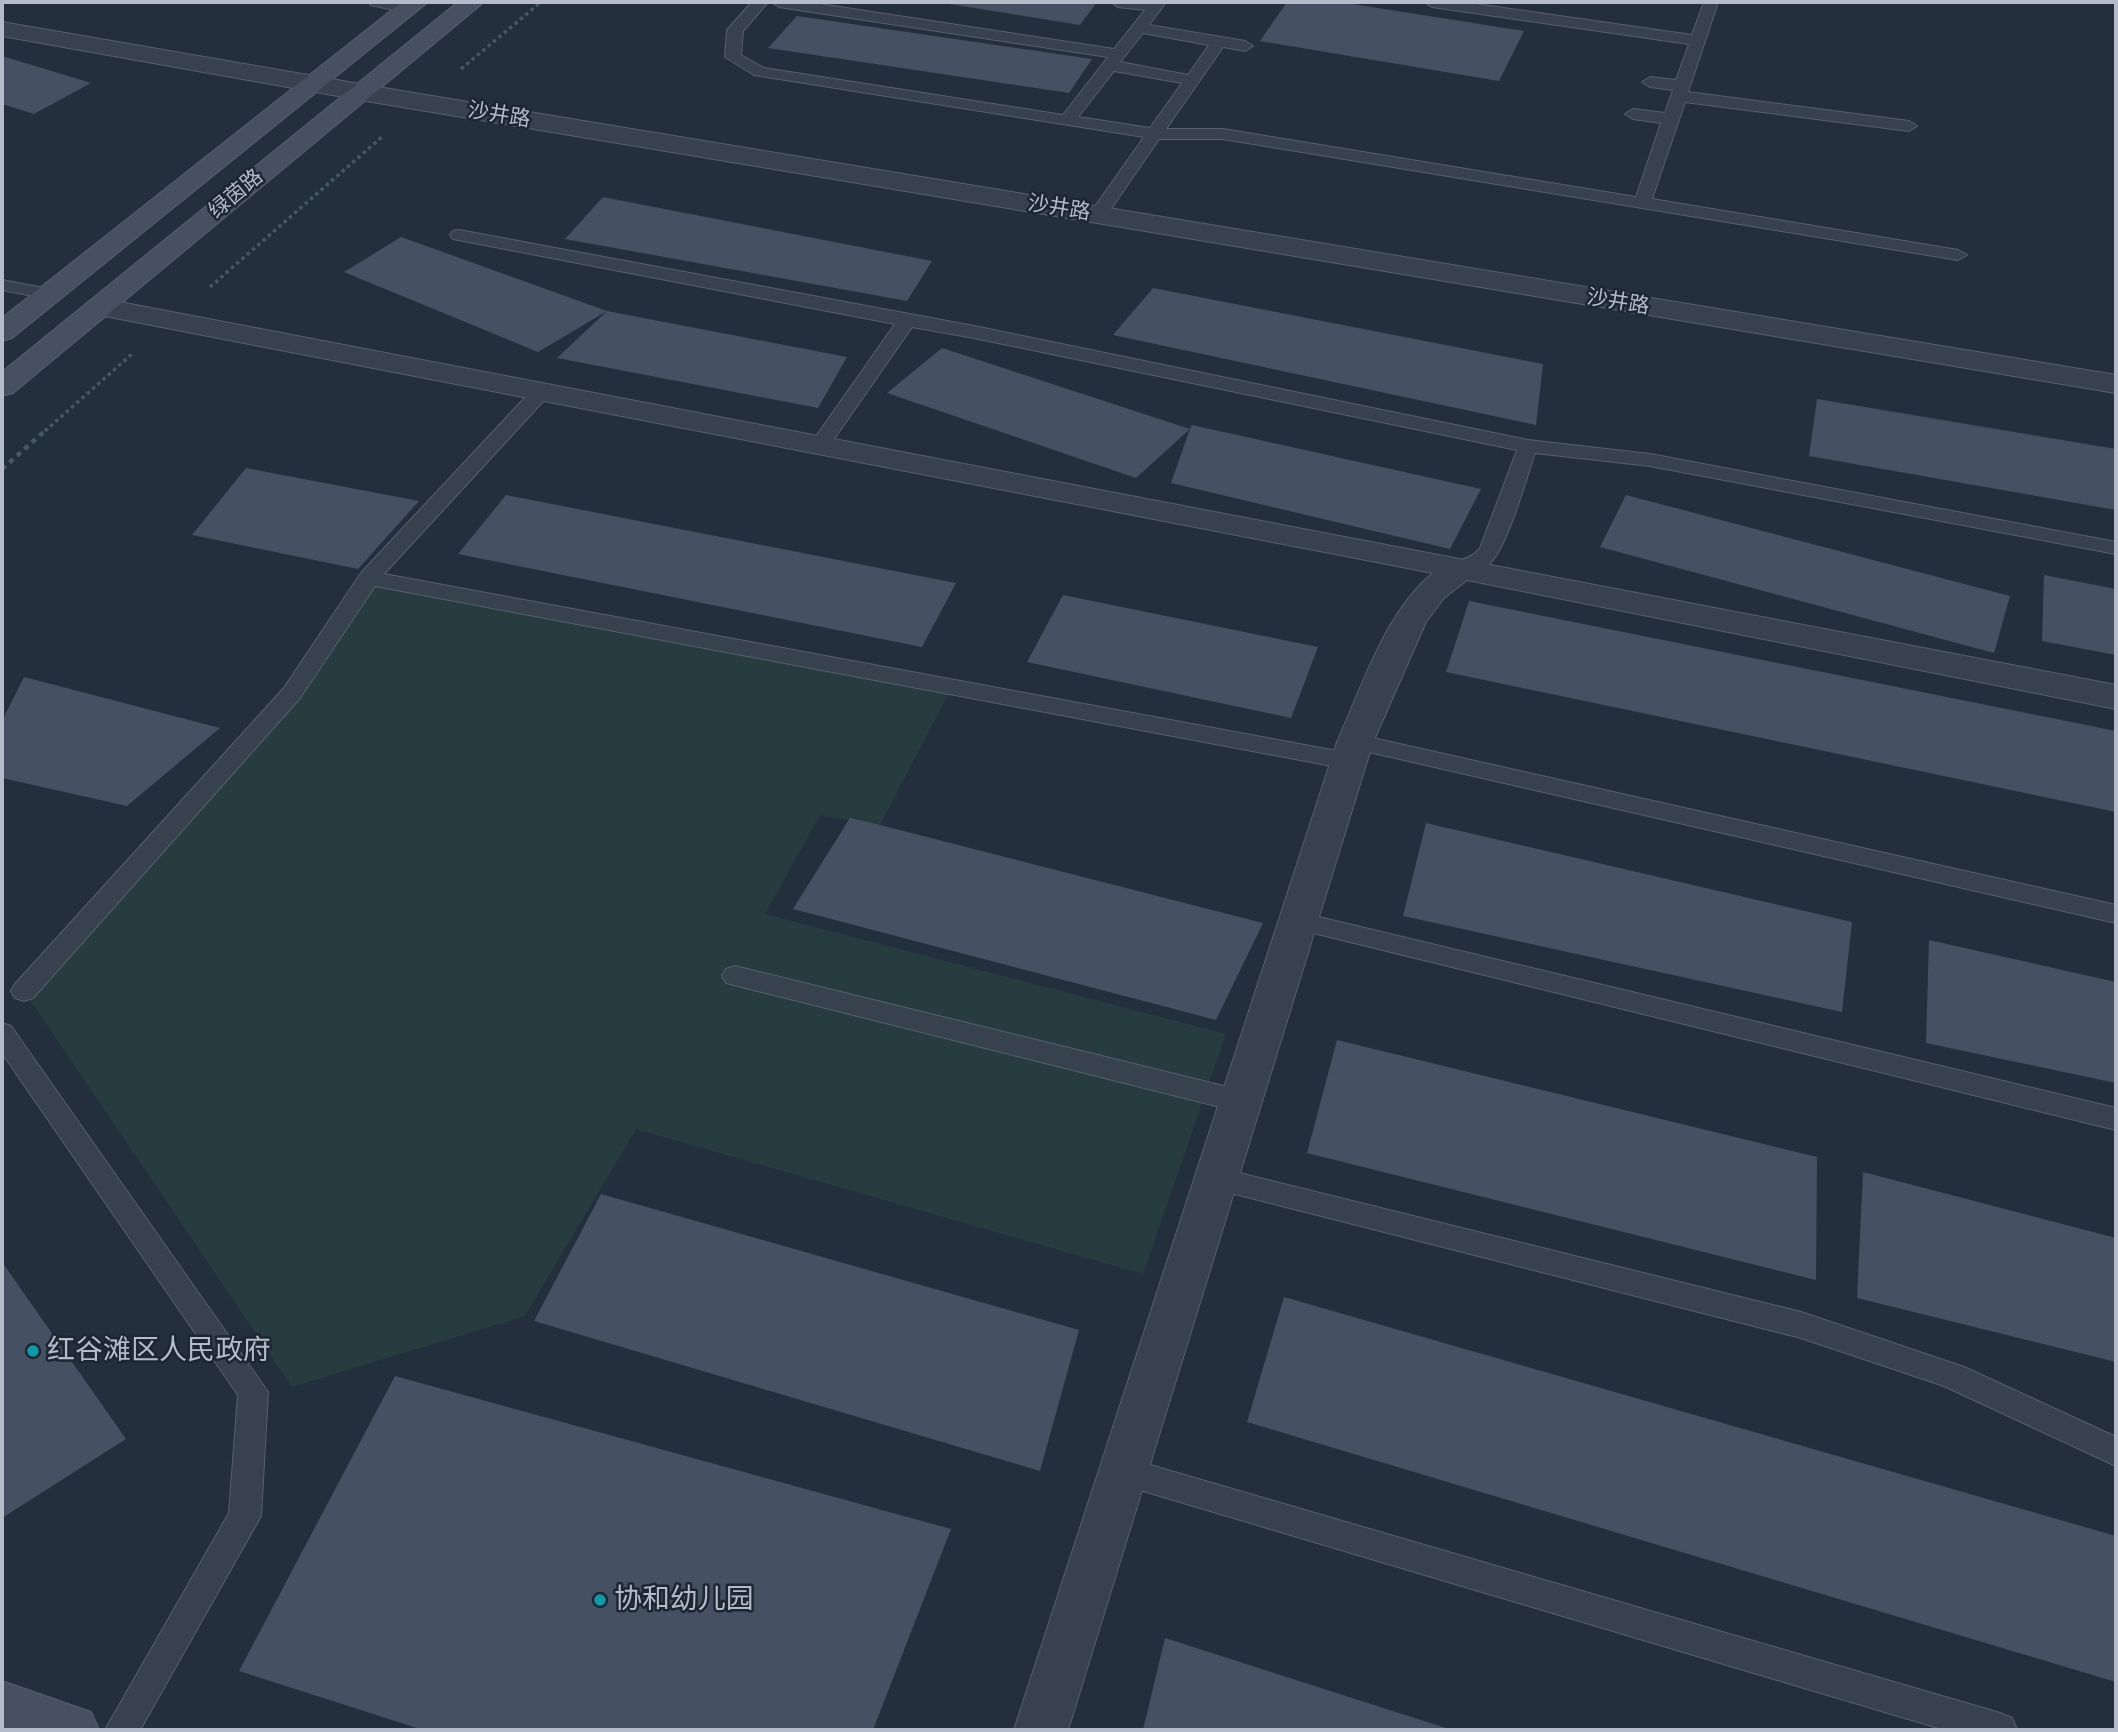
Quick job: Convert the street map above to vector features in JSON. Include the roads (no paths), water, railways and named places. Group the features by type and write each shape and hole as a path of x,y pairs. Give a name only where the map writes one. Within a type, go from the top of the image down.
{"main road":[{"name":"绿茵路","path":"2,387 238,192 371,94 471,2"},
{"name":"绿茵路","path":"2,332 398,4"},
{"path":"2,1707 72,1730"}],"street":[{"name":"沙井路","path":"2,29 371,94 2116,384"},
{"path":"99,307 2116,697"},
{"path":"1041,1730 1351,752 1410,620 1432,591 1459,569"}],"lane":[{"path":"760,2 735,30 733,57 760,72 1155,134 1223,134 1958,254"},
{"path":"779,2 1114,60 1192,80"},
{"path":"1118,2 1157,5"},
{"path":"1432,2 1698,40"},
{"path":"1642,203 1711,2"},
{"path":"1067,120 1157,5"},
{"path":"1139,28 1245,46"},
{"path":"1098,215 1219,42"},
{"path":"1650,82 1680,91 1909,126"},
{"path":"1633,114 1671,119"},
{"path":"459,236 987,334 1528,446 1650,460 2116,548"},
{"path":"2,285 49,294"},
{"path":"820,445 907,321"},
{"path":"24,991 292,693 369,578 541,392"},
{"path":"1459,569 1480,562 1490,549 1528,446"},
{"path":"369,578 1351,752 2116,914"},
{"path":"1298,921 2116,1119"},
{"path":"735,976 1240,1101"},
{"path":"2,1033 253,1392 245,1516 122,1730"},
{"path":"1215,1178 1801,1325 1953,1376 2116,1451"},
{"path":"1123,1471 2000,1730"}],"place":[{"name":"红谷滩区人民政府","path":"33,1351"},
{"name":"协和幼儿园","path":"600,1600"}]}
